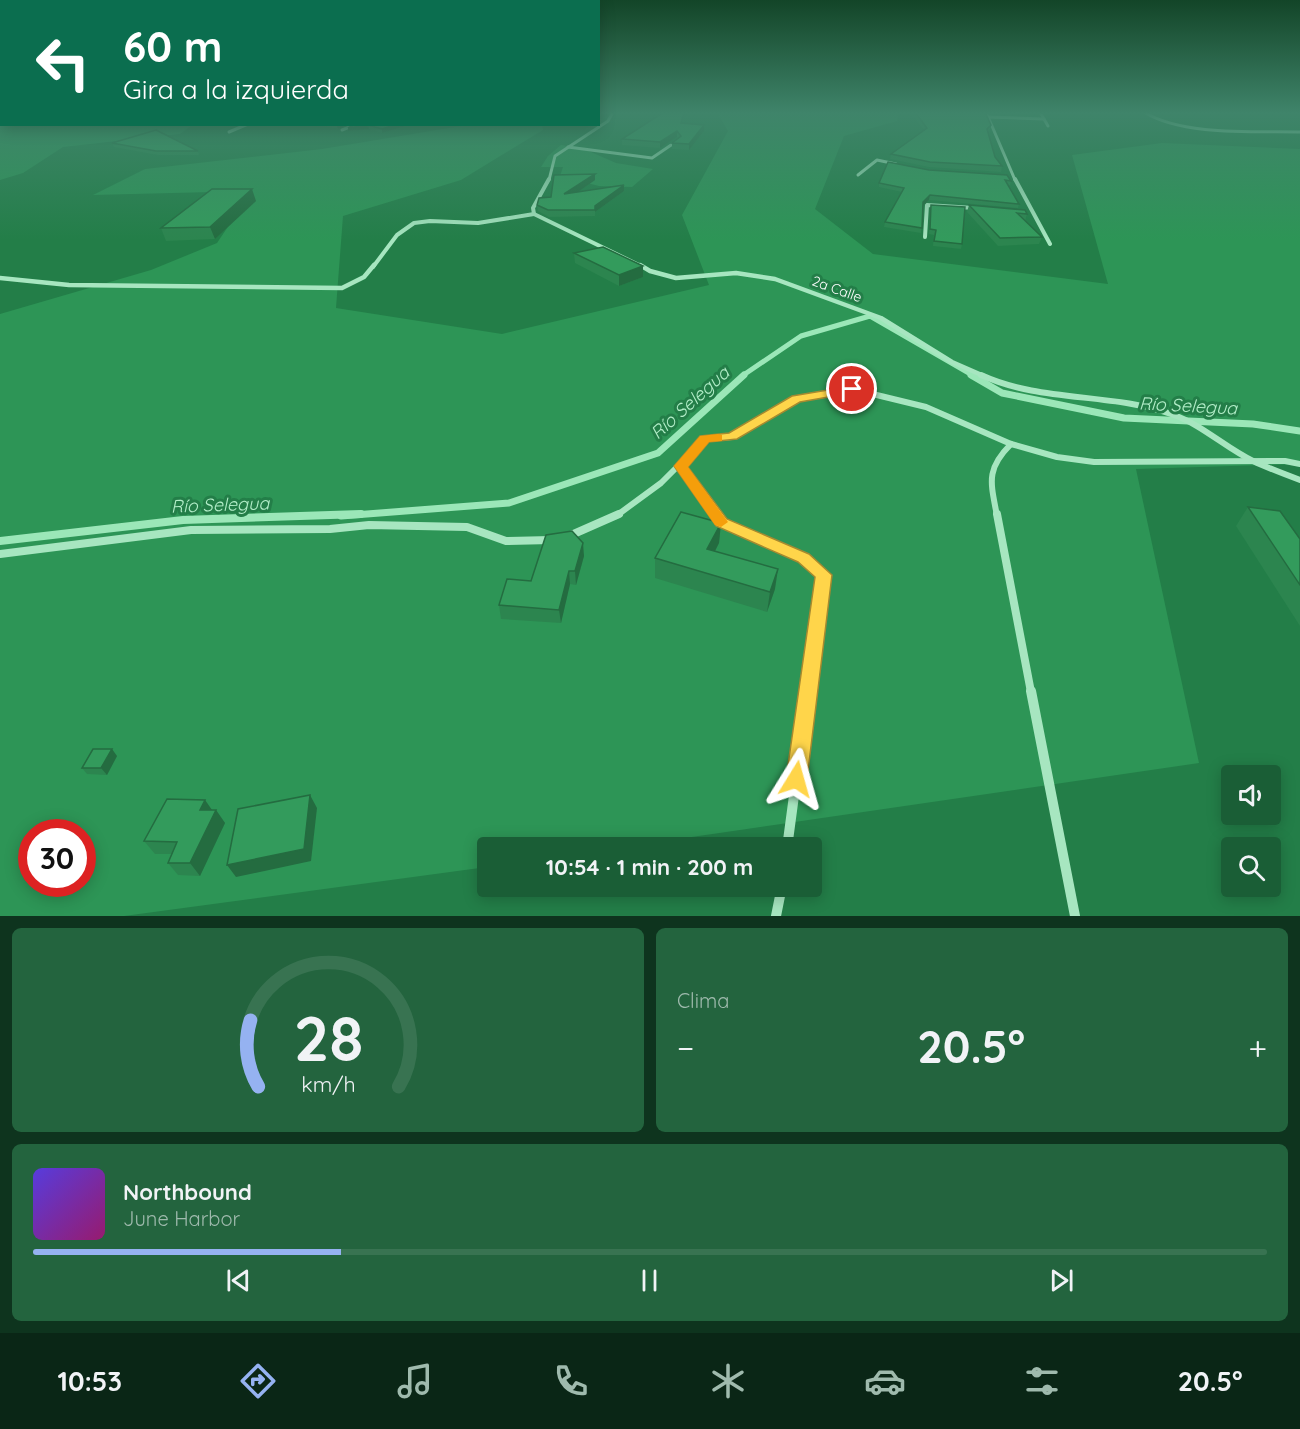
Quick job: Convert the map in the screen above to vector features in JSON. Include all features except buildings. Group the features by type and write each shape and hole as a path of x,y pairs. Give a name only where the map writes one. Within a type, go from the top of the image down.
{"street":[{"path":"0,278 69,285 342,288 363,281 389,243 408,227 428,221 480,224 534,214 533,208 549,180 557,155"},
{"path":"627,155 652,158 657,155"},
{"path":"1003,155 1012,176 1050,244"},
{"path":"858,175 877,160 897,164"},
{"path":"1002,175 1012,176"},
{"path":"925,237 926,208 930,204 981,209"},
{"path":"1022,213 1032,214"},
{"name":"2a Calle","path":"534,214 568,233 625,256 650,271 676,278 736,273 755,275 775,279 858,309 881,318 952,362 1003,385 1060,396 1134,404 1175,415 1253,461"},
{"path":"0,554 191,530 330,529 369,525 467,527 506,541 554,540 586,531 618,516 681,466 705,439 732,437 762,417 796,399 852,389 926,407 1011,444 1057,457 1094,462 1285,460 1300,464"},
{"path":"1011,444 991,467 990,480 1075,916"},
{"path":"1253,461 1300,480"},
{"path":"681,466 721,522 804,558 824,575 788,837"},
{"path":"776,916 780,897"}],"green space":[{"path":"0,155 51,155 23,173 0,180"},
{"path":"271,155 502,155 461,180 343,216 336,308 502,334 709,285 682,215 715,155 837,155 815,209 873,254 1108,284 1072,155 1300,155 1300,464 1136,469 1199,763 692,837 477,837 477,868 124,916 0,916 0,314 151,270 217,243 252,191 93,195 145,169"},
{"path":"597,155 616,163 653,169 632,187 599,186 560,176 563,167 541,167 548,156"}],"waterway":[{"name":"Río Selegua","path":"742,376 801,336 870,316 974,376"},
{"name":"Río Selegua","path":"341,516 509,503 658,453 744,375"},
{"name":"Río Selegua","path":"971,375 1002,393 1124,418 1253,424 1300,431"},
{"name":"Río Selegua","path":"0,541 183,520 361,514"}],"slow traffic":[{"path":"718,438 705,439 681,466 721,522"}],"route":[{"path":"796,779 824,575 804,558 721,522 681,466 705,439 732,437 762,417 796,399 852,389"}]}
